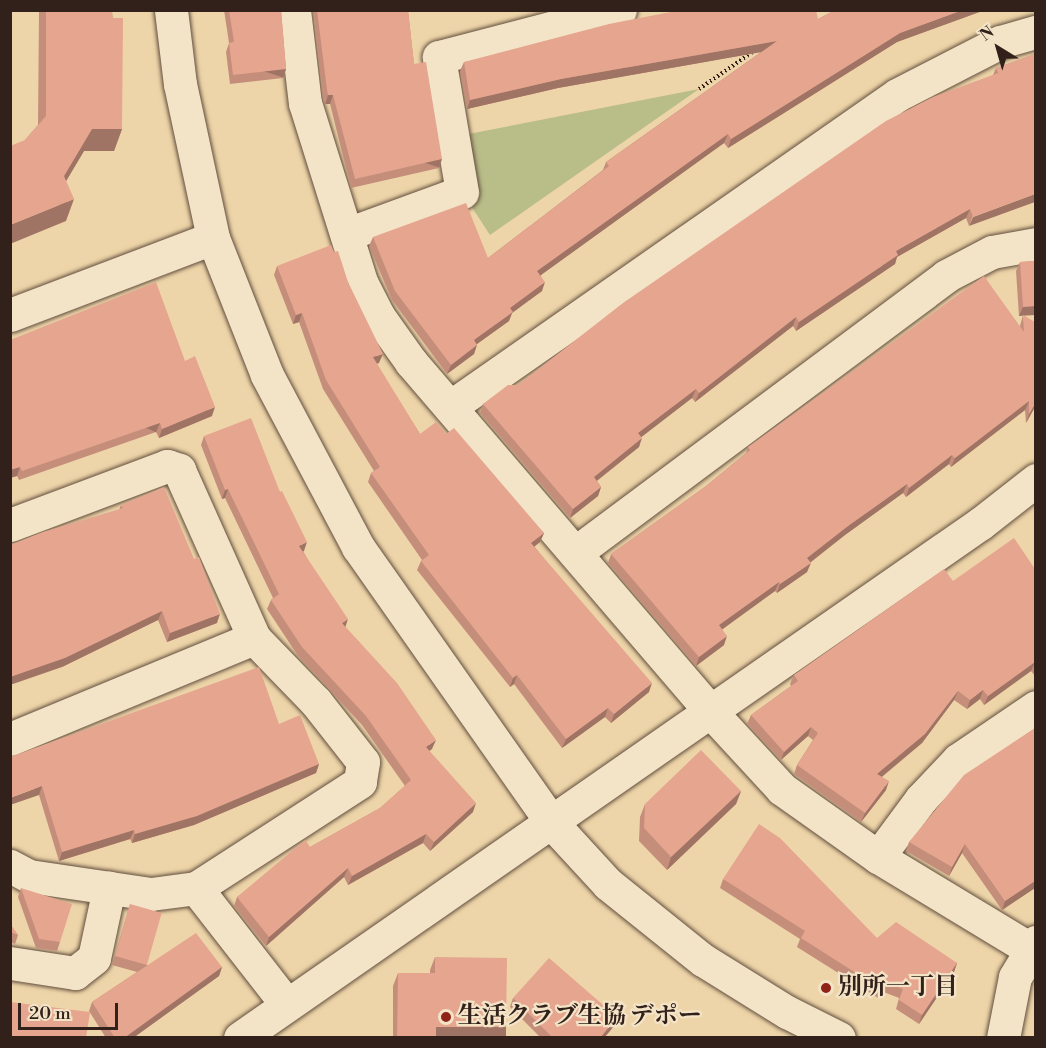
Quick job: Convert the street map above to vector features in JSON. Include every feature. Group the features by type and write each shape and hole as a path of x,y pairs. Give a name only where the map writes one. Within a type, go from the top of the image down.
{"street":[{"path":"171,10 180,84 213,238 267,375 358,547 551,822 608,884 695,954 787,1012 839,1038"},
{"path":"294,10 305,103 361,282 379,317 450,407 710,711 782,789 878,857 1032,945 1015,977 1003,1038"},
{"path":"347,234 462,192 439,57 620,10"},
{"path":"450,407 897,95 1000,42 1035,32"},
{"path":"10,315 213,238"},
{"path":"575,553 946,276 992,252 1035,244"},
{"path":"10,525 167,466 179,470 254,638 316,702 363,762 360,782 196,888 151,894 29,876 10,866"},
{"path":"240,1038 710,711 1031,494"},
{"path":"10,739 254,638"},
{"path":"878,857 921,799 958,760 1035,707"},
{"path":"10,963 75,973 94,958 109,888"},
{"path":"196,888 286,1005"}],"path":[{"path":"699,89 757,50"}],"green space":[{"path":"699,89 490,235 462,192 453,137"}],"building":[{"path":"46,10 112,10 112,18 123,18 122,129 92,129 64,176 74,199 10,225 10,146 25,140 46,116"},
{"path":"229,10 281,10 286,69 233,75 229,43 234,42"},
{"path":"317,10 408,10 414,64 426,62 442,159 355,179 333,95 328,95"},
{"path":"681,10 816,10 818,19 835,10 963,10 900,33 731,139 728,134 537,271 545,282 510,308 513,312 474,340 477,345 451,365 395,291 373,237 466,203 488,258 609,166 606,162 777,41 561,79 470,100 464,62 609,24"},
{"path":"1035,54 1035,194 973,217 970,209 896,251 898,255 799,322 796,317 699,393 696,389 638,433 642,438 594,477 601,487 573,509 483,404 508,385 518,385 623,303 886,121 933,97 998,73 996,68"},
{"path":"331,245 334,252 338,251 348,282 383,354 373,357 420,434 436,422 446,434 454,428 544,533 531,543 652,683 614,714 608,708 566,739 517,675 513,678 421,561 429,555 371,473 380,467 326,380 302,313 296,315 277,266"},
{"path":"1035,261 1035,306 1023,307 1020,262"},
{"path":"984,276 1024,332 1023,315 1035,322 1035,404 1029,414 1029,401 955,458 952,455 909,488 907,484 848,526 807,558 811,563 780,584 779,582 719,625 727,636 699,657 611,554 706,486 750,450 748,447"},
{"path":"156,282 185,361 195,356 215,407 162,429 160,423 22,471 20,467 10,470 10,340"},
{"path":"251,418 280,492 282,491 307,542 299,546 348,619 342,623 397,683 436,740 426,747 476,803 434,842 426,834 352,876 348,868 269,937 237,897 305,840 310,847 380,808 411,780 366,716 302,647 271,600 279,594 228,489 225,490 204,436"},
{"path":"164,487 194,559 199,557 220,614 170,633 162,611 65,658 10,677 10,545 43,532 123,508 121,505"},
{"path":"1014,538 1035,569 1035,662 988,696 983,690 970,700 958,691 925,734 877,774 889,781 865,813 797,765 818,733 811,727 784,752 751,715 798,681 794,675 944,569 953,581"},
{"path":"259,667 279,724 300,715 319,764 197,816 135,834 134,830 62,852 42,786 10,798 10,757"},
{"path":"1035,728 1035,881 1005,901 965,844 952,867 909,842 964,775"},
{"path":"701,750 741,791 671,857 644,828 645,804"},
{"path":"759,824 780,838 877,938 896,922 957,963 922,1015 899,1000 903,989 885,982 881,989 801,938 805,931 723,879"},
{"path":"21,888 72,904 60,942 39,939"},
{"path":"130,904 162,913 147,965 115,956"},
{"path":"10,924 18,935 10,932"},
{"path":"196,933 222,967 124,1038 115,1038 92,1002"},
{"path":"435,957 507,958 506,1027 436,1027 436,1038 397,1038 398,973 435,973"},
{"path":"549,958 617,1017 600,1038 553,1038 513,998"},
{"path":"10,1002 90,1012 86,1038 10,1038"}],"place":[{"name":"別所一丁目","path":"826,988"},
{"name":"生活クラブ生協 デポー","path":"446,1017"}]}
